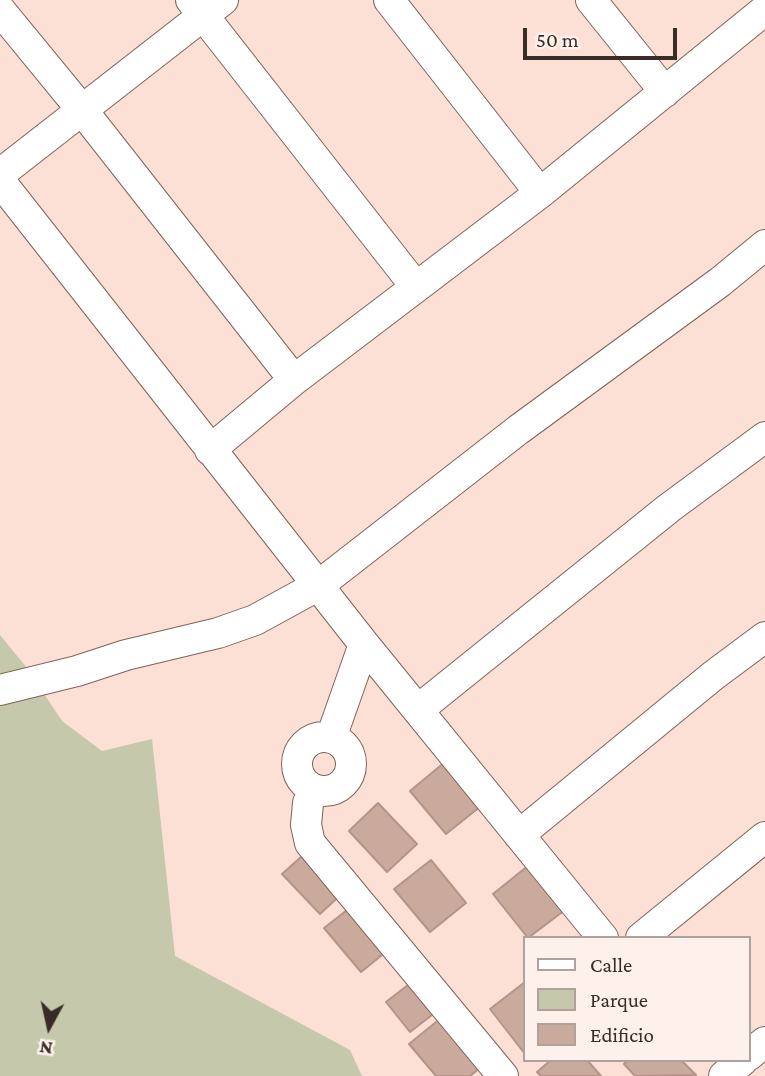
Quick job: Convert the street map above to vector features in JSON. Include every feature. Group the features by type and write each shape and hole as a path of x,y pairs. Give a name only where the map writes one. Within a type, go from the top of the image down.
{"street":[{"path":"389,0 540,193"},
{"path":"591,0 665,92"},
{"path":"0,174 82,110 206,5 416,287"},
{"path":"0,10 294,380"},
{"path":"210,450 294,380 540,193 765,10"},
{"path":"0,181 210,450 601,936"},
{"path":"0,690 218,633 255,620 319,584 519,430 720,282 765,245"},
{"path":"419,709 669,508 765,437"},
{"path":"519,835 714,674 765,636"},
{"path":"365,644 331,738 314,740 300,751 298,760 301,777 314,789 308,803 306,825 310,843 503,1076"},
{"path":"643,936 765,837"},
{"path":"751,1053 765,1042"},
{"path":"704,1062 715,1076"},
{"path":"724,1076 741,1062"}],"green space":[{"path":"0,635 27,668 62,721 102,751 152,739 175,956 350,1050 362,1076 0,1076"}],"building":[{"path":"445,762 481,806 446,834 410,791"},
{"path":"378,803 417,844 387,872 349,831"},
{"path":"311,848 348,888 320,914 282,874"},
{"path":"431,860 466,903 430,932 394,889"},
{"path":"529,865 565,910 531,936 526,936 493,894"},
{"path":"356,903 392,947 361,972 324,928"},
{"path":"417,978 441,1008 410,1032 386,1002"},
{"path":"524,983 524,1053 490,1009"},
{"path":"446,1014 486,1063 470,1076 436,1076 409,1044"},
{"path":"549,1062 589,1062 601,1076 541,1076 537,1072"},
{"path":"683,1062 696,1075 635,1076 624,1064"}]}
